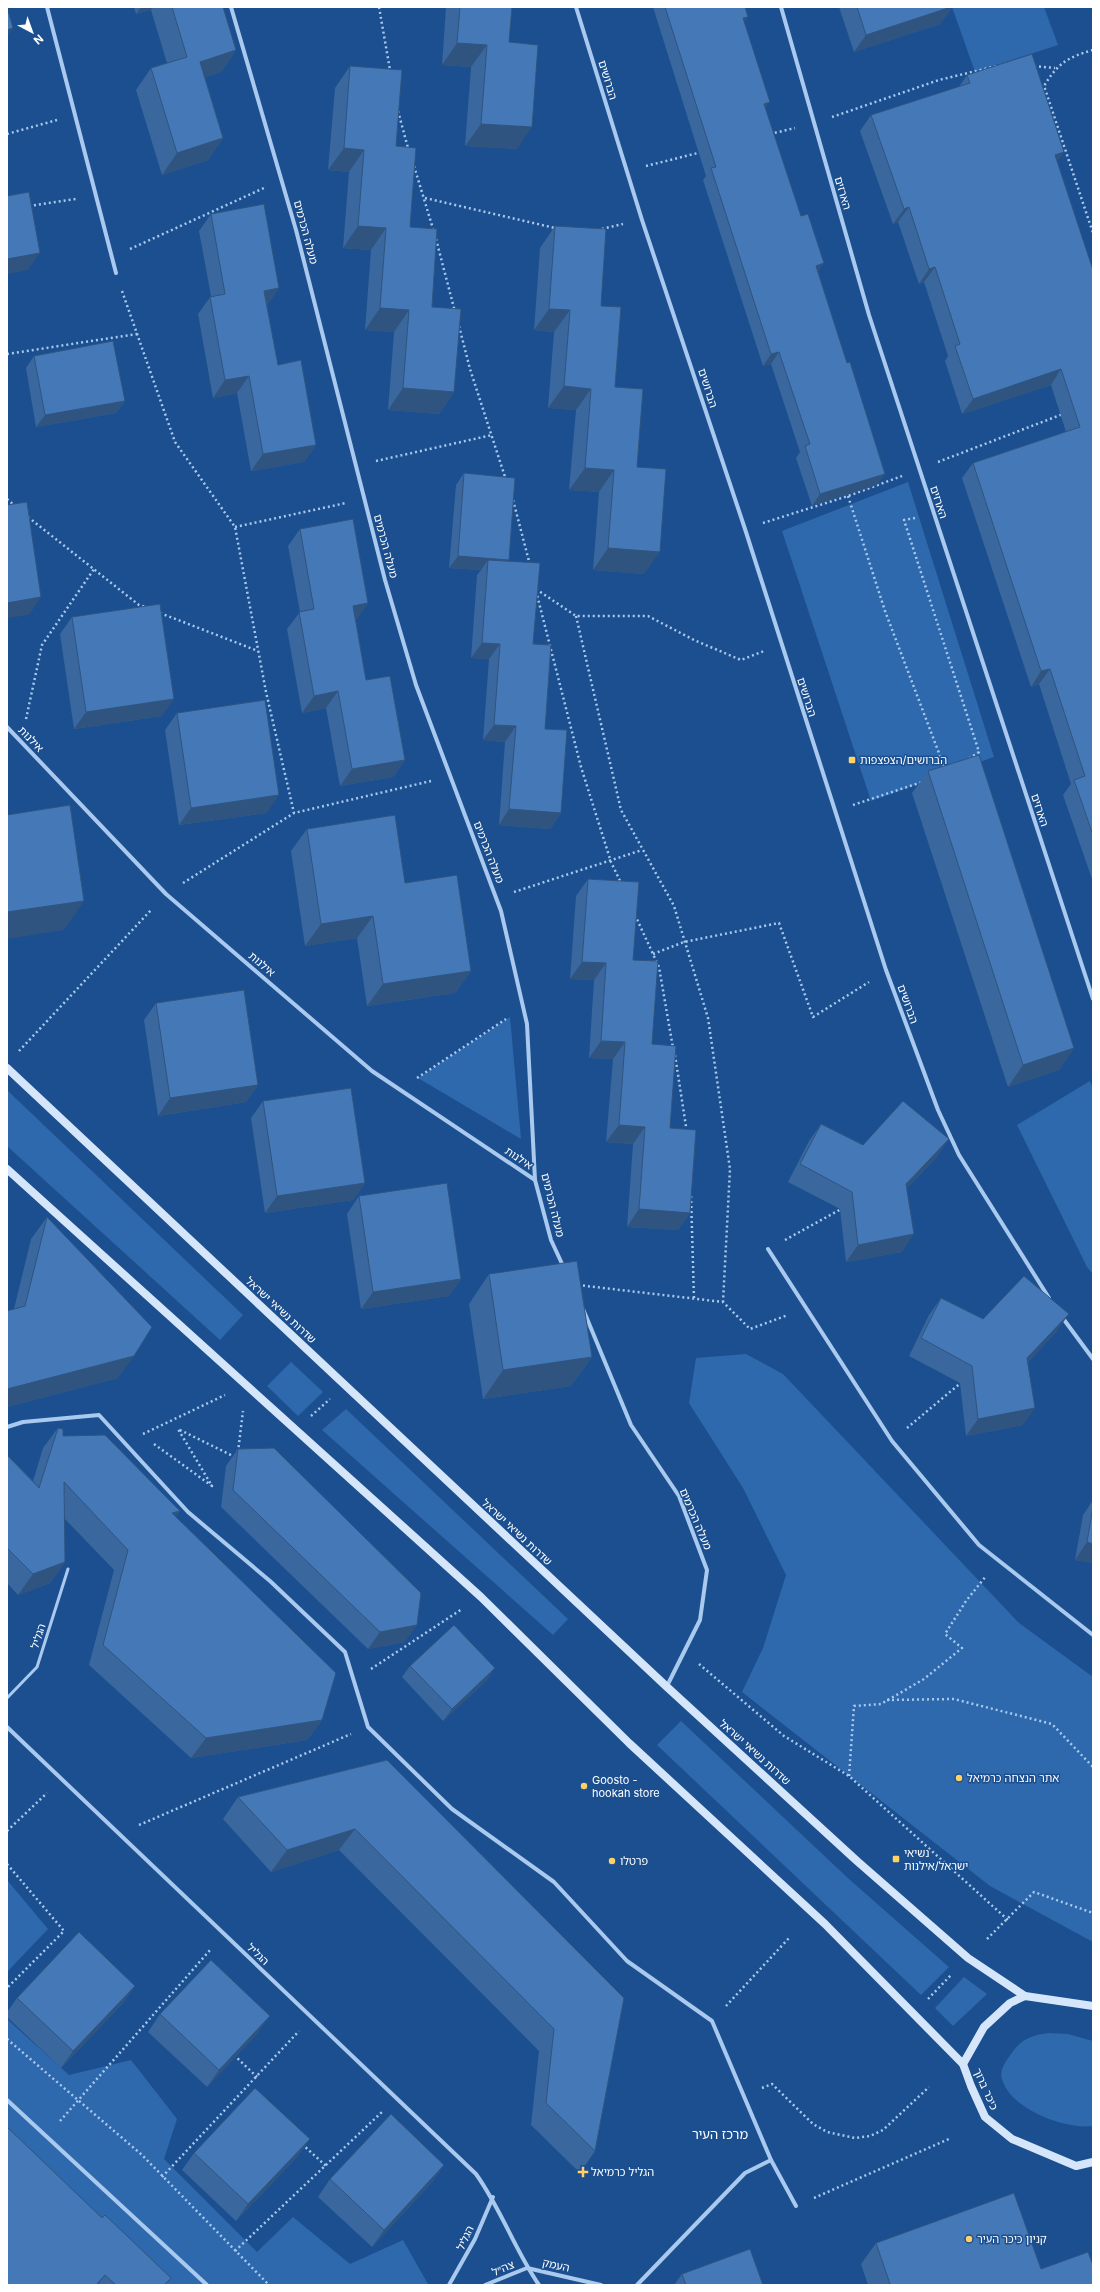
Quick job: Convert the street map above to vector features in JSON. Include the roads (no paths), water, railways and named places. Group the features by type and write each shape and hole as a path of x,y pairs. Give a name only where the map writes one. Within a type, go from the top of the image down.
{"main road":[{"name":"שדרות נשיאי ישראל","path":"7,1068 666,1687 962,1953 1025,1996"},
{"path":"7,1169 481,1596 629,1743 825,1924 963,2064"},
{"path":"1025,1996 1093,2006"},
{"name":"כיכר ברוך","path":"1025,1996 1010,2003 984,2027 963,2064 971,2086 985,2117 1012,2139 1076,2166 1093,2162"}],"street":[{"path":"47,7 116,273"},
{"name":"מעלה הכרמים","path":"231,7 282,180 364,499 416,685 501,911 527,1024 535,1180 551,1240 572,1284"},
{"name":"הברושים","path":"576,7 626,171 745,529 780,644 886,970 938,1110 959,1155 1053,1304"},
{"name":"הארזים","path":"781,7 869,315 1093,1000"},
{"name":"אילנות","path":"7,727 166,894 372,1071 535,1180"},
{"path":"768,1249 892,1441 980,1545 1093,1635"},
{"name":"מעלה הכרמים","path":"581,1304 631,1425 679,1496 708,1570 700,1620 666,1687"},
{"path":"1057,1310 1093,1359"},
{"path":"7,1427 23,1422 99,1415 188,1512 270,1581 345,1652 368,1727 452,1809 554,1882 626,1961 712,2022 771,2160 796,2206"},
{"name":"הגליל","path":"7,1727 476,2174 493,2197 527,2268"},
{"path":"7,2100 207,2285"},
{"path":"637,2285 745,2173 771,2160"},
{"name":"הגליל","path":"450,2285 475,2239 493,2197"},
{"name":"צה״ל","path":"485,2285 527,2268"},
{"name":"העמק","path":"527,2268 539,2285"},
{"name":"העמק","path":"527,2268 601,2285"}],"lane":[{"name":"הגליל","path":"7,1698 37,1667 68,1569"}],"place":[{"name":"הברושים/הצפצפות","path":"852,760"},
{"name":"אתר הנצחה כרמיאל","path":"959,1778"},
{"name":"Goosto - hookah store","path":"584,1786"},
{"name":"נשיאי ישראל/אילנות","path":"896,1859"},
{"name":"פרטלו","path":"612,1861"},
{"name":"הגליל כרמיאל","path":"583,2172"},
{"name":"קניון כיכר העיר","path":"969,2239"}],"district":[{"name":"מרכז העיר","path":"720,2134"}]}
